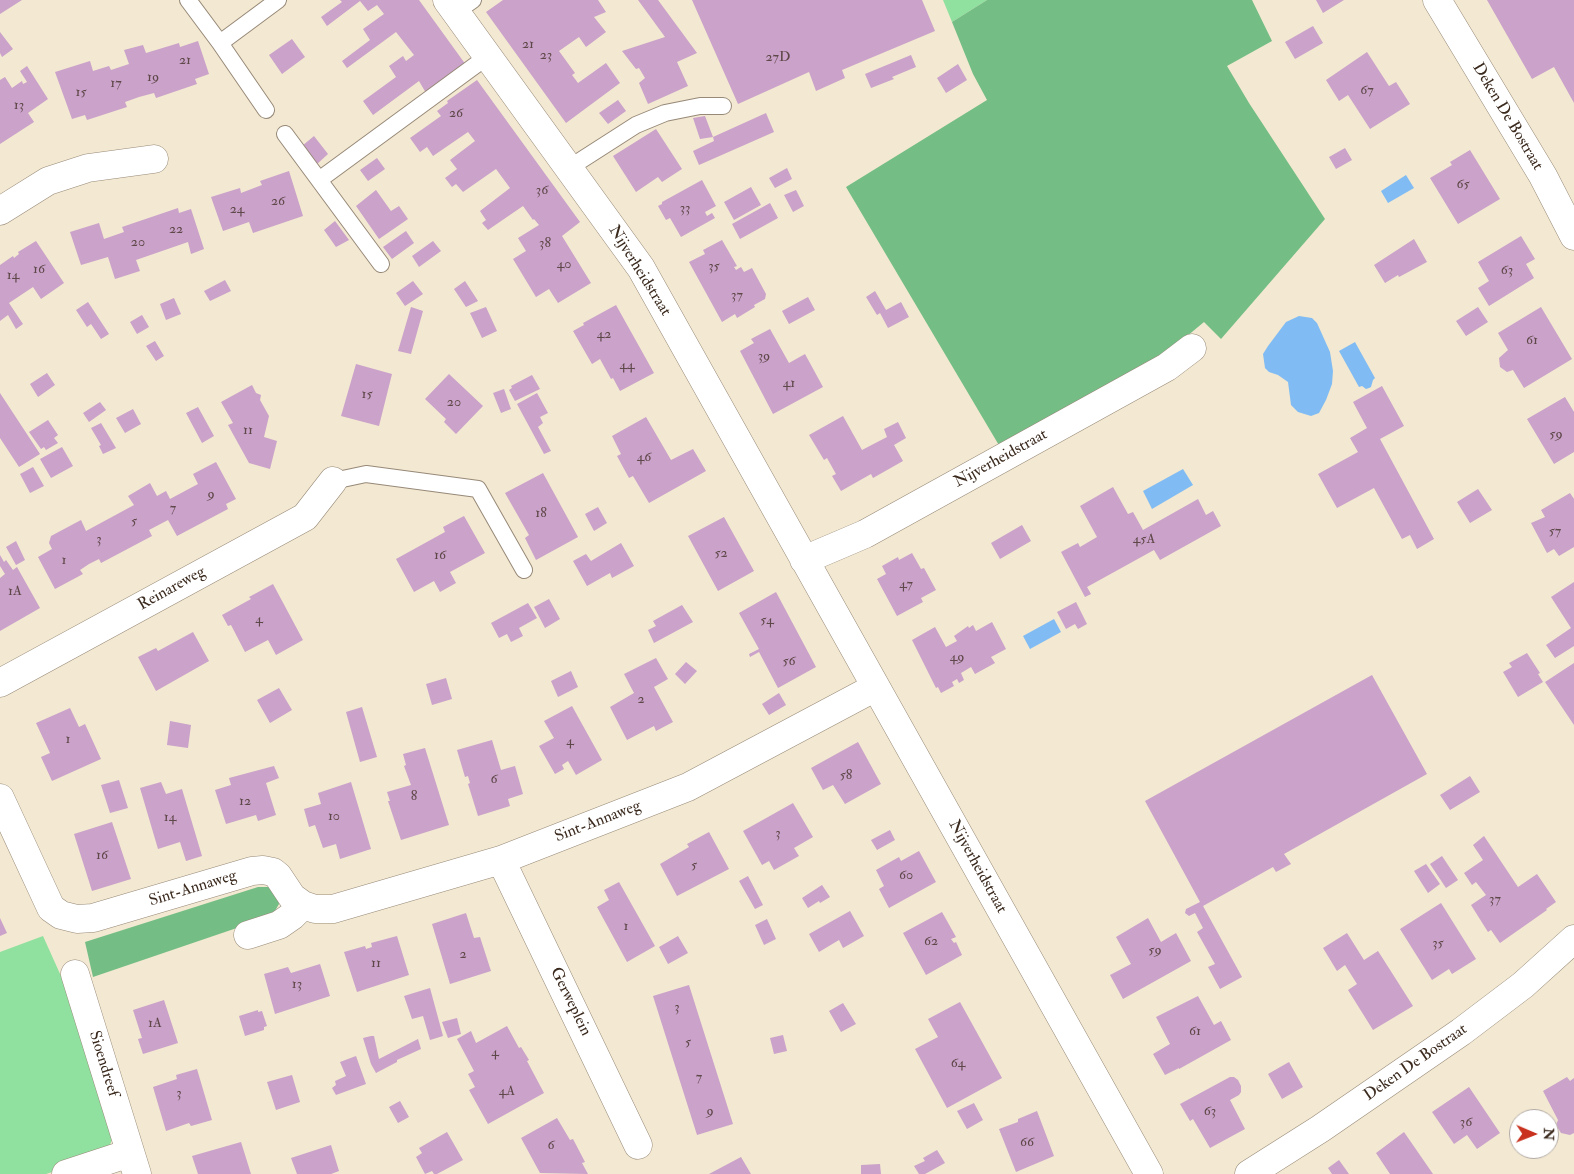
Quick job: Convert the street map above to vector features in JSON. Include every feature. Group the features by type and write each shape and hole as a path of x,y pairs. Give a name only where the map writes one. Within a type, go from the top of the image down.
{"street":[{"name":"Deken De Bostraat","path":"1437,0 1543,176 1574,236"},
{"name":"Nijverheidstraat","path":"459,4 488,56 641,268 1149,1174"},
{"path":"0,211 48,181 88,168 154,159"},
{"name":"Nijverheidstraat","path":"804,560 865,534 1167,367 1192,348"},
{"name":"Reinareweg","path":"0,683 305,517 333,481"},
{"name":"Sint-Annaweg","path":"0,798 51,908 55,912 69,918 86,920 101,917 257,870 268,870 278,876 292,897 302,905 315,909 333,909 501,860 688,787 876,687"},
{"name":"Gerweplein","path":"501,860 638,1145"},
{"path":"248,935 279,925 292,916 302,905"},
{"name":"Deken De Bostraat","path":"1250,1174 1320,1129 1461,1032 1523,985 1574,938"},
{"name":"Sioendreef","path":"66,1174 134,1164 75,974"}],"lane":[{"path":"188,0 266,110"},
{"path":"220,43 278,0"},
{"path":"319,180 488,56"},
{"path":"569,168 636,125 664,113 700,106 723,106"},
{"path":"285,134 381,264"},
{"path":"333,481 366,474 478,489 524,570"}],"green space":[{"path":"943,0 987,0 952,22"},
{"path":"987,0 1252,0 1272,41 1227,66 1325,219 1221,339 1204,322 1157,361 1000,447 846,187 987,100 973,74 952,22"},
{"path":"258,887 270,887 277,893 279,904 272,916 93,977 85,942"},
{"path":"43,936 74,1005 112,1140 108,1149 95,1158 46,1174 0,1174 0,952"}],"water":[{"path":"1406,175 1414,188 1388,203 1381,191"},
{"path":"1299,316 1312,318 1317,323 1330,352 1333,371 1332,384 1326,400 1319,413 1311,416 1298,412 1291,405 1288,382 1265,368 1263,354 1286,322"},
{"path":"1355,342 1375,378 1371,387 1366,389 1362,386 1359,387 1339,351"},
{"path":"1183,469 1193,485 1152,509 1143,491"},
{"path":"1054,619 1061,632 1030,649 1023,636"}],"building":[{"path":"0,0 22,0 0,14"},
{"path":"340,0 419,0 466,65 426,93 419,81 373,115 363,101 396,77 389,66 403,56 406,61 414,55 396,32 347,68 342,61 370,40 363,29 384,14 377,5 368,11 360,1 327,26 321,17 342,2"},
{"path":"503,0 598,0 606,12 594,17 606,32 586,47 579,37 559,51 575,73 572,75 578,83 606,63 620,83 566,123 486,12"},
{"path":"638,0 658,0 697,53 677,62 688,86 648,104 639,83 645,78 639,68 636,69 622,51 665,37"},
{"path":"692,0 922,0 935,31 842,70 845,78 816,91 809,72 738,104"},
{"path":"1316,0 1344,0 1323,13"},
{"path":"1487,0 1574,0 1574,103 1554,67 1532,79"},
{"path":"1313,26 1323,43 1295,59 1285,42"},
{"path":"0,32 13,49 2,57 0,53"},
{"path":"292,39 305,57 282,74 269,55"},
{"path":"198,41 209,74 195,79 197,84 156,98 154,93 139,97 125,102 127,107 87,120 85,115 72,119 55,72 90,61 93,71 109,66 111,70 129,64 124,50 143,45 146,53 179,43 180,47"},
{"path":"1367,52 1389,86 1396,82 1410,104 1370,129 1348,95 1339,101 1326,80"},
{"path":"911,55 916,67 892,77 894,79 871,88 865,74"},
{"path":"958,64 967,80 946,93 937,78"},
{"path":"27,66 48,99 28,113 34,122 0,144 0,80 5,77 12,88 22,81 23,84 27,82 20,71"},
{"path":"477,80 580,222 562,236 591,283 558,303 549,289 536,297 513,259 526,251 518,238 539,225 523,206 488,230 482,223 486,220 480,211 510,188 496,169 463,192 456,184 452,187 445,178 457,169 450,160 475,141 468,132 433,156 427,147 420,152 410,138 441,116 437,111 448,103 447,101"},
{"path":"618,100 626,111 608,124 599,113"},
{"path":"766,113 774,132 699,165 693,151 714,141 713,137"},
{"path":"705,116 713,137 700,139 693,118"},
{"path":"656,129 682,169 662,182 658,177 636,192 613,156"},
{"path":"314,136 328,154 316,165 302,146"},
{"path":"1345,148 1352,160 1336,169 1329,157"},
{"path":"1470,150 1500,199 1458,224 1430,178 1452,165 1450,162"},
{"path":"377,158 385,169 368,181 360,170"},
{"path":"787,168 792,179 775,188 769,178"},
{"path":"289,171 303,216 253,233 249,222 223,231 211,197 240,188 241,193 262,185 260,181"},
{"path":"702,180 716,206 705,212 707,216 712,213 715,218 681,237 670,218 666,220 658,206"},
{"path":"751,187 761,205 734,220 724,202"},
{"path":"376,190 391,211 399,206 408,219 379,239 356,206"},
{"path":"796,190 804,206 793,212 784,195"},
{"path":"770,203 778,218 740,239 732,224"},
{"path":"178,208 179,213 191,209 204,249 191,254 188,242 136,260 140,271 115,279 108,257 81,265 70,232 99,223 104,239 124,232 122,227"},
{"path":"335,221 349,240 336,247 324,230"},
{"path":"406,231 414,243 392,259 383,247"},
{"path":"1521,236 1535,259 1526,264 1534,278 1489,306 1478,288 1489,281 1478,262"},
{"path":"1414,239 1427,262 1385,283 1374,265"},
{"path":"722,240 737,266 734,267 736,270 741,267 744,272 752,268 766,294 765,299 754,305 755,307 737,318 735,314 722,322 689,262 705,254 703,250"},
{"path":"36,241 64,283 41,299 33,287 9,303 23,324 16,329 8,315 0,321 0,265 13,256 14,258 19,254 18,252"},
{"path":"433,241 441,251 419,267 412,256"},
{"path":"225,280 231,291 210,301 204,291"},
{"path":"413,281 423,294 405,306 396,293"},
{"path":"465,281 478,301 466,307 454,289"},
{"path":"875,291 886,310 901,302 909,317 888,328 880,313 877,315 866,297"},
{"path":"808,297 815,310 789,324 782,311"},
{"path":"174,298 181,314 166,320 160,304"},
{"path":"88,302 109,334 101,339 91,324 87,327 76,310"},
{"path":"616,305 654,373 620,391 600,359 592,364 573,331 584,325 583,323"},
{"path":"411,307 423,311 411,354 398,351"},
{"path":"486,307 497,331 482,338 470,313"},
{"path":"1478,307 1488,322 1466,336 1456,321"},
{"path":"1541,307 1572,359 1524,388 1513,370 1507,372 1500,367 1499,358 1508,350 1498,333"},
{"path":"142,315 149,327 137,334 130,322"},
{"path":"770,329 789,363 805,354 823,387 773,414 740,351 754,343 751,339"},
{"path":"155,341 164,356 156,361 146,346"},
{"path":"356,364 392,374 379,426 341,416"},
{"path":"47,373 55,385 38,397 30,384"},
{"path":"449,374 483,406 456,434 444,422 446,419 425,399"},
{"path":"532,375 540,389 515,401 509,390 512,388 511,386"},
{"path":"252,385 256,393 261,395 260,400 269,416 264,437 277,441 270,469 249,463 228,425 233,423 221,402"},
{"path":"1382,386 1404,426 1380,439 1434,539 1417,549 1410,535 1402,539 1374,488 1337,508 1318,474 1358,452 1350,438 1367,428 1353,402"},
{"path":"504,389 511,409 501,413 493,393"},
{"path":"0,393 40,454 19,467 0,438"},
{"path":"537,393 548,413 540,417 543,423 538,427 551,451 544,454 517,404"},
{"path":"1565,397 1574,412 1574,452 1554,464 1527,419"},
{"path":"100,402 106,410 89,422 83,413"},
{"path":"198,407 214,436 202,443 186,413"},
{"path":"133,409 141,424 125,433 116,418"},
{"path":"843,416 862,450 887,437 884,429 898,422 906,438 894,445 903,461 873,478 871,474 841,491 832,476 836,474 827,458 824,460 809,435"},
{"path":"646,417 671,460 693,449 706,471 649,503 633,476 629,478 617,456 621,454 612,436"},
{"path":"48,420 58,435 54,438 58,443 46,450 44,447 41,449 29,432"},
{"path":"101,423 116,448 103,454 99,446 101,445 91,428"},
{"path":"62,447 73,466 51,478 40,459"},
{"path":"216,462 236,499 226,504 228,509 177,536 168,520 149,530 152,536 101,563 99,559 89,564 80,570 83,574 55,589 38,557 52,549 49,543 51,536 81,520 86,531 134,505 128,496 150,483 157,496 166,491 170,499 198,484 193,474"},
{"path":"33,467 44,486 30,493 20,474"},
{"path":"543,473 578,537 536,560 525,538 529,535 505,493"},
{"path":"1113,487 1128,514 1133,512 1143,530 1198,499 1206,515 1213,511 1221,526 1160,560 1154,550 1087,587 1091,594 1085,597 1061,552 1078,543 1080,547 1097,537 1080,506"},
{"path":"1478,489 1492,510 1470,523 1457,502"},
{"path":"1570,493 1574,499 1574,547 1559,556 1554,549 1547,553 1531,523 1545,517 1541,510"},
{"path":"598,507 607,523 594,531 585,514"},
{"path":"464,516 485,553 450,572 456,583 440,592 434,581 414,592 396,559 445,532 443,527"},
{"path":"724,517 754,571 718,591 688,536"},
{"path":"1022,525 1031,541 1000,559 991,543"},
{"path":"16,541 25,560 16,565 6,547"},
{"path":"621,543 634,566 612,578 610,573 587,586 573,561 586,554 591,561"},
{"path":"912,553 921,569 924,568 936,590 921,598 923,602 897,616 877,579 886,574 882,566 898,557 899,560"},
{"path":"0,555 4,562 6,560 13,570 17,567 40,608 0,631 0,578 5,574 0,566"},
{"path":"1574,582 1574,646 1555,658 1546,645 1571,628 1551,597"},
{"path":"273,584 303,640 276,655 268,640 245,652 231,625 228,626 222,615"},
{"path":"776,592 816,667 778,688 759,652 750,657 749,654 759,649 739,613"},
{"path":"549,599 560,619 545,628 534,607"},
{"path":"1076,602 1087,624 1078,629 1075,624 1066,629 1057,612"},
{"path":"528,603 537,618 519,628 523,636 511,642 507,634 499,638 491,623"},
{"path":"682,605 693,622 654,643 648,630 656,626 653,621"},
{"path":"992,622 1006,649 991,657 995,663 975,674 971,667 961,673 964,680 959,683 957,679 952,682 954,686 941,693 938,687 936,688 912,640 935,627 946,647 957,641 954,636 968,626 969,628 973,625 976,631"},
{"path":"193,632 209,661 156,691 138,657 156,648 158,651"},
{"path":"1527,653 1540,673 1538,674 1543,682 1518,697 1503,672 1512,667 1509,663"},
{"path":"656,658 668,679 654,687 673,722 656,731 654,726 627,740 610,707 634,693 624,674"},
{"path":"686,662 697,671 685,684 675,674"},
{"path":"1574,663 1574,725 1545,682"},
{"path":"571,671 578,687 558,697 551,681"},
{"path":"1372,675 1427,774 1284,854 1291,864 1276,872 1273,867 1203,906 1242,977 1220,989 1208,967 1215,964 1197,932 1203,928 1195,913 1189,916 1185,913 1186,909 1200,902 1145,801"},
{"path":"446,678 452,699 432,705 426,684"},
{"path":"279,688 292,710 270,723 257,700"},
{"path":"779,693 786,705 769,715 762,704"},
{"path":"572,706 602,760 576,775 568,761 562,765 564,769 555,774 539,746 554,738 544,721"},
{"path":"362,707 377,757 360,762 346,712"},
{"path":"70,708 79,727 85,724 101,759 52,781 41,757 50,753 36,723"},
{"path":"170,721 191,725 188,748 167,745"},
{"path":"492,740 501,770 515,766 523,794 508,799 510,806 478,816 468,784 470,783 468,776 465,777 457,750"},
{"path":"858,742 881,784 845,804 833,785 823,790 811,768"},
{"path":"425,748 449,825 401,840 388,801 390,801 387,792 411,785 404,766 406,765 403,754"},
{"path":"274,766 279,778 266,783 276,815 258,821 256,815 226,824 215,790 231,785 229,778"},
{"path":"1470,776 1480,792 1450,810 1440,795"},
{"path":"119,780 128,808 110,813 101,785"},
{"path":"161,782 166,794 182,789 202,856 186,861 180,842 158,849 140,788"},
{"path":"351,782 371,849 340,859 336,844 323,848 315,825 309,827 304,809 321,804 318,793"},
{"path":"793,803 813,837 794,848 799,856 774,870 769,861 762,865 743,831"},
{"path":"112,822 131,879 92,891 74,834"},
{"path":"890,830 895,840 877,850 871,840"},
{"path":"709,832 729,869 677,896 660,864 689,847 687,844"},
{"path":"1484,836 1518,887 1537,874 1556,902 1500,943 1491,930 1488,932 1471,905 1486,895 1476,882 1472,885 1464,873 1483,860 1473,845"},
{"path":"919,851 936,882 889,908 879,889 884,886 876,870 899,857 901,861"},
{"path":"1442,856 1458,880 1446,888 1430,864"},
{"path":"1426,864 1440,884 1428,893 1414,871"},
{"path":"748,876 763,905 755,909 739,881"},
{"path":"619,882 655,946 627,962 597,907 609,900 604,890"},
{"path":"822,885 830,897 808,908 802,898"},
{"path":"1441,903 1476,959 1452,974 1449,969 1432,980 1400,929"},
{"path":"850,911 864,936 843,948 839,940 819,952 809,934"},
{"path":"942,912 956,937 951,939 954,943 956,942 962,955 926,975 903,933"},
{"path":"466,913 474,938 480,937 491,971 450,984 432,924"},
{"path":"0,918 7,933 0,936"},
{"path":"1148,918 1161,942 1176,933 1191,961 1123,999 1110,975 1131,964 1116,937"},
{"path":"767,919 776,939 764,945 755,925"},
{"path":"1347,933 1364,960 1378,951 1413,1006 1373,1030 1348,990 1357,984 1345,965 1337,971 1323,948"},
{"path":"397,936 409,975 357,992 344,952 365,946 366,949 372,947 371,943"},
{"path":"678,936 688,953 668,964 659,947"},
{"path":"320,964 330,996 275,1014 264,974 288,967 291,973"},
{"path":"689,985 733,1124 697,1135 653,996"},
{"path":"430,988 443,1036 430,1040 423,1016 412,1019 404,996"},
{"path":"1198,996 1214,1025 1221,1021 1231,1040 1165,1075 1153,1054 1170,1044 1156,1017"},
{"path":"164,1000 178,1043 143,1054 138,1039 142,1038 133,1010"},
{"path":"960,1002 1002,1078 947,1108 915,1049 938,1037 928,1019"},
{"path":"843,1003 856,1024 841,1032 829,1011"},
{"path":"258,1010 258,1012 262,1011 267,1026 264,1027 264,1030 245,1036 239,1016"},
{"path":"457,1018 461,1034 448,1038 442,1022"},
{"path":"507,1026 519,1048 521,1047 529,1060 527,1061 544,1093 488,1124 469,1090 475,1087 468,1074 474,1071 457,1039 471,1031 476,1043"},
{"path":"783,1035 787,1051 774,1054 770,1038"},
{"path":"374,1036 379,1059 418,1039 421,1049 397,1060 397,1062 376,1073 371,1064 363,1038"},
{"path":"356,1056 366,1084 336,1095 332,1088 336,1085 335,1081 346,1076 340,1062"},
{"path":"1289,1062 1303,1087 1282,1099 1268,1074"},
{"path":"197,1069 212,1120 191,1126 189,1123 166,1131 153,1087 177,1079 176,1075"},
{"path":"292,1075 300,1102 276,1110 267,1082"},
{"path":"1230,1077 1238,1080 1241,1086 1239,1095 1230,1100 1245,1129 1210,1148 1193,1119 1190,1121 1180,1104"},
{"path":"1567,1077 1570,1081 1574,1078 1574,1133 1570,1135 1561,1133 1559,1130 1559,1109 1552,1109 1543,1091"},
{"path":"1469,1087 1500,1133 1477,1149 1467,1135 1454,1144 1432,1112"},
{"path":"400,1101 409,1117 398,1123 389,1107"},
{"path":"974,1103 983,1120 967,1129 957,1111"},
{"path":"1037,1111 1054,1156 1016,1172 999,1129 1018,1122 1018,1119"},
{"path":"557,1118 570,1140 573,1139 585,1162 582,1163 588,1174 540,1173 521,1138"},
{"path":"447,1132 463,1160 437,1174 434,1174 432,1171 425,1174 416,1157 422,1153 419,1148"},
{"path":"1404,1132 1433,1174 1390,1174 1376,1153"},
{"path":"241,1142 251,1174 198,1174 192,1156"},
{"path":"331,1145 339,1171 331,1174 297,1174 291,1158"},
{"path":"937,1150 945,1163 925,1174 919,1174 914,1166 925,1161 923,1158"},
{"path":"741,1157 751,1174 709,1174"},
{"path":"1339,1160 1349,1174 1332,1174 1328,1168"},
{"path":"880,1164 881,1174 861,1174 861,1165"}]}
